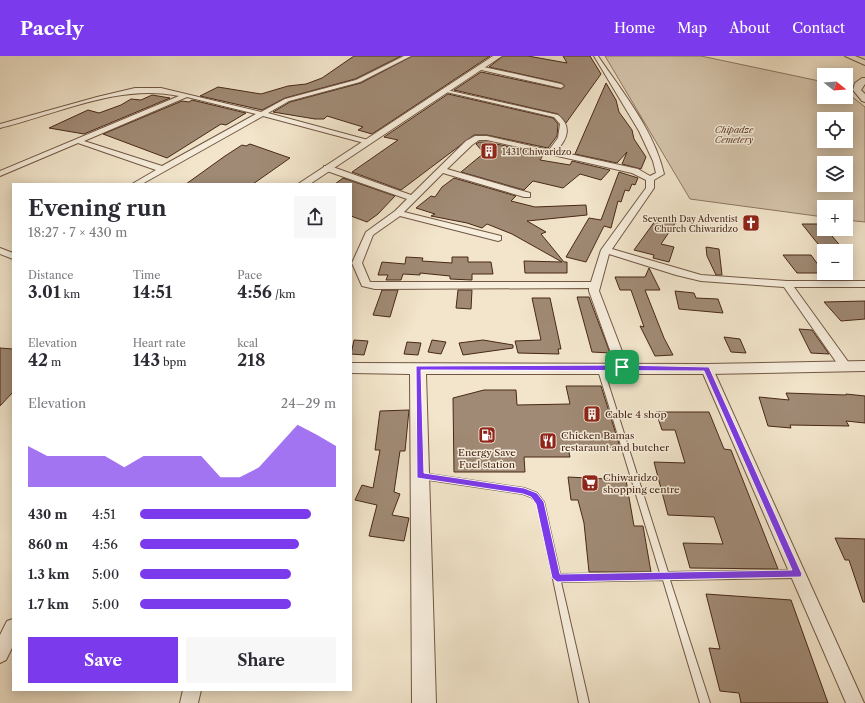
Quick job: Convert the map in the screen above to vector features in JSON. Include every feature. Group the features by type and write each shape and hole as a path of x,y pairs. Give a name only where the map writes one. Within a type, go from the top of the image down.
{"street":[{"path":"138,183 287,100 358,81 408,56"},
{"path":"304,183 444,90 498,56"},
{"path":"849,56 865,63"},
{"path":"596,57 634,117 659,164 660,174 650,179"},
{"path":"479,68 561,86"},
{"path":"865,80 858,85 857,90 865,99"},
{"path":"0,126 99,98 152,89 186,95 263,114 366,142"},
{"path":"444,90 556,116 562,120 564,125 564,134 562,140 552,151"},
{"path":"0,174 186,95"},
{"path":"595,285 376,286 366,284 357,263 360,252 369,234 398,213 411,198 469,143 478,138 495,138 552,151 635,171 650,179"},
{"path":"78,141 162,169"},
{"path":"327,168 411,198"},
{"path":"442,170 527,195"},
{"path":"622,367 594,291 606,250 650,188 650,179"},
{"path":"398,213 498,238"},
{"path":"606,250 679,273 701,278 787,284 865,284"},
{"path":"0,251 12,255"},
{"path":"787,284 844,366"},
{"path":"352,368 622,367 706,369 865,366"},
{"path":"418,368 424,703"},
{"path":"706,369 855,703"},
{"path":"0,654 12,629"},
{"path":"189,703 192,691"}],"lane":[{"path":"600,367 705,703"},
{"path":"420,476 524,491 534,495 540,502 584,703"},
{"path":"557,578 798,574"}],"green space":[{"name":"Chipadze Cemetery","path":"605,56 701,56 817,81 817,104 853,104 853,98 865,107 865,222 853,221 853,200 817,200 817,216 690,199"}],"building":[{"path":"354,56 401,56 355,79 285,98 262,110 200,96 218,87 261,94 288,86 306,84 322,78"},
{"path":"412,56 490,56 372,134 358,130 363,127 327,116 324,119 315,119 273,112 290,102 361,83"},
{"path":"503,56 528,56 567,63 563,56 590,56 601,74 566,123 558,114 454,90 481,72 561,89 565,86 561,83 489,67"},
{"path":"606,83 616,100 619,112 632,130 634,139 646,157 641,169 622,164 627,152 617,163 575,154"},
{"path":"448,94 553,118 558,124 557,136 548,148 487,135 474,135 401,190 352,172 398,140 384,137"},
{"path":"152,95 170,98 84,134 49,128 88,110 99,113 121,105 131,99 141,100"},
{"path":"192,100 246,113 226,125 221,124 167,158 103,134 182,101 189,102"},
{"path":"479,142 487,142 544,154 540,160 570,165 572,161 610,170 601,180 580,174 563,188 533,181 524,190 461,172 484,153 476,144"},
{"path":"250,144 290,158 254,183 187,183 242,145 246,146"},
{"path":"619,172 638,178 635,185 632,184 629,191 625,190 621,202 618,201 611,228 604,226 586,262 566,257 589,218 601,220"},
{"path":"343,178 395,196 378,214 367,222 352,216 352,183 336,183"},
{"path":"454,178 516,196 511,201 535,207 586,205 587,215 527,221 546,232 541,234 564,262 567,262 567,273 525,273 524,261 562,262 512,234 487,224 482,228 467,223 431,216 435,214 416,208 431,196 435,197 442,187"},
{"path":"658,217 676,222 661,244 674,247 669,262 653,258 654,255 634,250"},
{"path":"802,224 817,224 817,236 832,236 839,244 818,244"},
{"path":"706,247 719,249 722,275 716,275 707,256"},
{"path":"783,255 811,255 817,263 817,273 797,273"},
{"path":"406,257 423,258 422,261 452,263 452,257 468,257 468,262 491,262 493,274 472,274 472,280 450,279 450,276 420,273 420,275 403,274 401,280 386,280 388,275 378,275 382,262 405,264"},
{"path":"649,268 660,290 645,290 664,338 673,355 655,356 640,326 644,327 631,290 620,290 615,277 645,277"},
{"path":"382,290 398,290 390,317 373,315"},
{"path":"458,290 472,290 471,309 456,308"},
{"path":"675,291 694,293 696,298 718,299 723,313 679,309"},
{"path":"577,297 589,297 610,353 592,352"},
{"path":"532,298 550,298 561,349 558,349 559,354 518,353 515,341 541,340"},
{"path":"865,301 865,319 841,321 824,302"},
{"path":"799,329 812,330 829,354 811,353"},
{"path":"724,337 740,339 746,353 731,352"},
{"path":"354,340 368,341 364,355 352,354"},
{"path":"432,340 446,342 441,354 428,352"},
{"path":"483,340 513,345 513,348 463,355 459,343"},
{"path":"407,342 421,343 418,355 404,354"},
{"path":"0,348 12,349 12,393 0,406"},
{"path":"566,386 601,386 620,447 568,448 570,457 524,457 525,472 454,472 453,398 484,390 516,390 517,405 570,404"},
{"path":"786,393 846,394 865,396 865,423 846,421 849,426 790,425 791,428 768,426 759,397 789,400"},
{"path":"409,410 405,451 400,451 394,492 400,494 392,515 409,518 404,541 369,536 377,505 355,500 362,485 373,488 380,450 375,450 380,411"},
{"path":"656,412 709,412 724,449 731,450 778,569 690,568 683,543 723,544 714,517 668,515 654,462 685,463 675,430 662,430"},
{"path":"568,477 626,480 634,526 643,526 651,572 589,572 584,523 578,500 571,500"},
{"path":"835,538 865,539 865,602 863,602 849,560 845,560"},
{"path":"706,594 791,600 828,703 741,703 739,693 720,691 709,648 720,649"}],"place":[{"name":"1431 Chiwaridzo","path":"489,151"},
{"name":"Seventh Day Adventist Church Chiwaridzo","path":"751,223"},
{"name":"Cable 4 shop","path":"592,414"},
{"name":"Energy Save Fuel station","path":"487,435"},
{"name":"Chicken Bamas restaraunt and butcher","path":"548,441"},
{"name":"Chiwaridzo shopping centre","path":"590,483"}],"route":[{"path":"622,367 706,369 798,574 557,578 540,502 534,495 524,491 420,476 418,368 622,367"}]}
